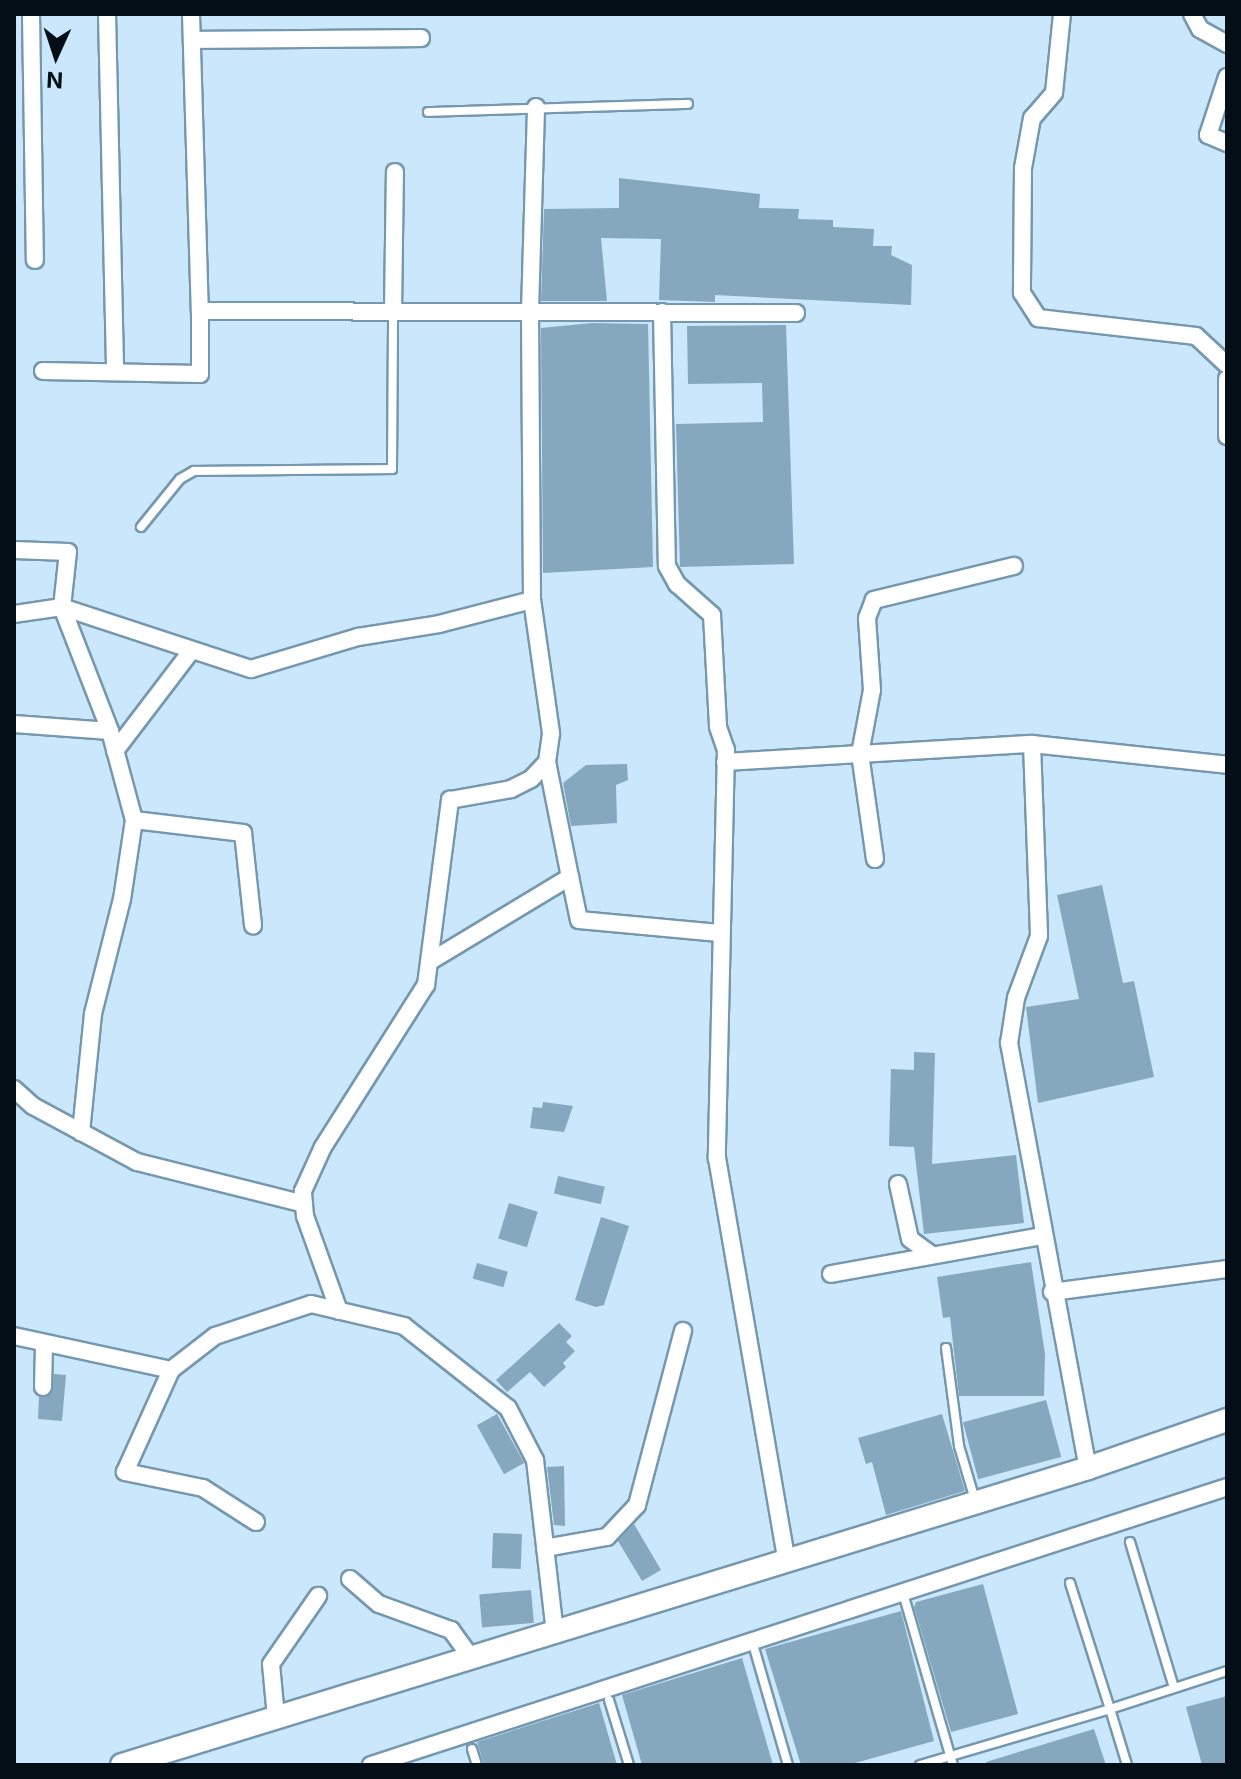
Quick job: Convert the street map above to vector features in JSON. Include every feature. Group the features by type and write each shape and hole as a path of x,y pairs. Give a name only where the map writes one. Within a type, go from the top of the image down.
{"street":[{"path":"31,14 23,61 35,260"},
{"path":"107,14 115,372"},
{"path":"43,371 200,374 191,14"},
{"path":"1062,14 1054,93 1032,118 1023,168 1022,293 1038,318 1196,336 1227,365"},
{"path":"1192,14 1200,29 1227,44"},
{"path":"192,40 421,38"},
{"path":"1227,77 1208,135 1227,143"},
{"path":"536,107 530,311 532,600 551,733 547,762 579,920 719,933"},
{"path":"393,311 395,172"},
{"path":"200,311 796,313"},
{"path":"662,312 667,566 677,584 712,615 718,727 725,762 719,933 717,1158 786,1557"},
{"path":"1227,379 1227,436"},
{"path":"14,550 68,552 62,607 110,731 134,820 122,899 93,1014 81,1132"},
{"path":"875,859 860,754 872,690 867,618 874,600 1014,566"},
{"path":"14,614 62,607 251,669 358,637 439,624 532,600"},
{"path":"115,751 192,650"},
{"path":"14,724 110,731"},
{"path":"725,762 1032,744 1227,765"},
{"path":"1032,744 1039,936 1016,998 1009,1043 1052,1292 1088,1468"},
{"path":"339,1311 304,1204 303,1191 323,1147 426,985 450,800 511,789 531,779 547,762"},
{"path":"134,820 243,833 253,925"},
{"path":"429,962 570,877"},
{"path":"14,1089 33,1106 137,1162 304,1204"},
{"path":"898,1184 910,1239 929,1253"},
{"path":"831,1274 929,1253 1043,1236"},
{"path":"1052,1292 1227,1269"},
{"path":"256,1522 203,1488 125,1472 171,1370 215,1336 311,1304 404,1326 508,1408 535,1460 555,1632"},
{"path":"545,1548 607,1537 637,1505 683,1331"},
{"path":"14,1336 44,1345 171,1370"},
{"path":"43,1387 44,1345"},
{"path":"122,1765 555,1632 786,1557 1088,1468 1227,1420"},
{"path":"371,1765 1227,1487"},
{"path":"350,1579 379,1604 451,1630 471,1658"},
{"path":"276,1717 271,1664 318,1596"}],"lane":[{"path":"428,112 688,104"},
{"path":"141,527 180,479 194,471 392,469 393,311"},
{"path":"946,1348 959,1446 976,1501"},
{"path":"1130,1542 1174,1688"},
{"path":"1070,1583 1127,1765"},
{"path":"905,1600 952,1761"},
{"path":"755,1651 788,1765"},
{"path":"920,1765 952,1761 1227,1671"},
{"path":"609,1700 629,1765"},
{"path":"472,1749 477,1765"}],"building":[{"path":"619,178 760,194 759,208 799,209 798,219 833,220 833,227 874,229 873,246 892,246 891,255 912,265 911,305 715,295 715,302 659,300 661,239 601,238 607,301 541,301 544,209 619,208"},
{"path":"592,323 648,324 653,567 543,573 541,328"},
{"path":"786,325 794,564 680,567 676,424 763,422 762,383 688,384 687,326"},
{"path":"627,764 628,780 616,785 617,823 571,826 563,783 586,765"},
{"path":"1102,885 1123,983 1134,981 1154,1077 1038,1103 1026,1007 1079,999 1057,895"},
{"path":"914,1052 935,1053 932,1164 1016,1155 1024,1223 924,1234 914,1147 889,1146 891,1069 914,1070"},
{"path":"543,1102 573,1106 564,1132 530,1128 533,1107 542,1108"},
{"path":"558,1176 605,1187 601,1204 554,1194"},
{"path":"509,1203 538,1212 527,1247 498,1238"},
{"path":"601,1217 629,1226 604,1305 596,1307 575,1300"},
{"path":"1031,1262 1045,1354 1044,1396 959,1396 950,1317 943,1318 937,1277"},
{"path":"477,1263 508,1272 503,1287 473,1278"},
{"path":"559,1323 572,1336 566,1342 575,1351 563,1363 566,1367 544,1387 530,1372 507,1392 496,1380"},
{"path":"54,1374 66,1375 62,1421 38,1419 39,1397 52,1393"},
{"path":"1046,1400 1061,1457 978,1479 963,1422"},
{"path":"497,1414 524,1463 504,1474 477,1425"},
{"path":"942,1414 965,1491 886,1515 872,1462 866,1464 858,1438"},
{"path":"564,1466 565,1526 554,1525 547,1467"},
{"path":"634,1524 661,1570 642,1581 618,1541"},
{"path":"493,1533 522,1534 521,1569 492,1568"},
{"path":"983,1584 1018,1714 951,1732 914,1607 916,1602"},
{"path":"531,1590 534,1623 482,1627 479,1595"},
{"path":"901,1611 934,1741 848,1765 801,1765 765,1649"},
{"path":"742,1658 773,1765 642,1765 622,1695"},
{"path":"1227,1696 1227,1765 1202,1765 1186,1707"},
{"path":"599,1703 617,1765 484,1765 477,1742"},
{"path":"1094,1729 1106,1765 986,1765 986,1762"}]}
